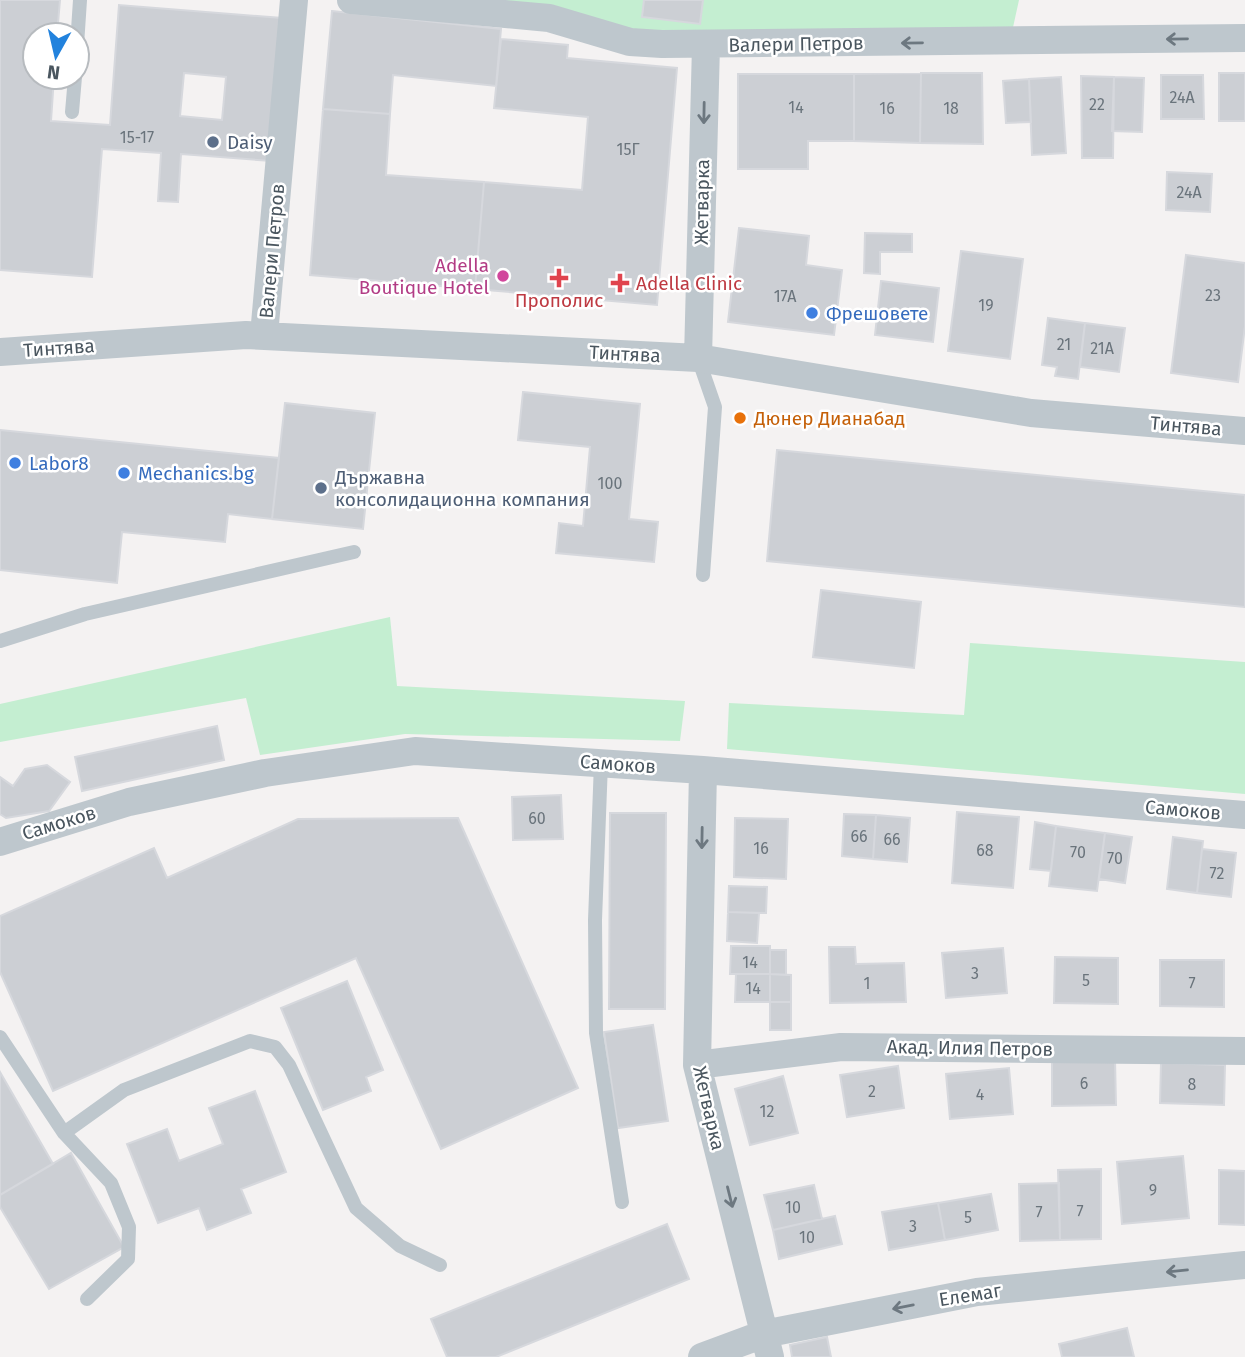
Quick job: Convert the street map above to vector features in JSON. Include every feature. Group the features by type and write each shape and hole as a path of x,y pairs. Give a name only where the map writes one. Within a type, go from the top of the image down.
{"street":[{"name":"Валери Петров","path":"264,335 294,0"},
{"name":"Валери Петров","path":"351,0 561,20 630,42 706,45 1245,38"},
{"name":"Жетварка","path":"698,358 706,45"},
{"name":"Тинтява","path":"0,352 264,335 698,358 1031,413 1245,431"},
{"name":"Самоков","path":"0,842 129,802 265,773 415,751 703,770 1245,816"},
{"name":"Жетварка","path":"703,770 697,1065 767,1346"},
{"name":"Акад. Илия Петров","path":"697,1065 841,1047 1245,1051"},
{"name":"Елемаг","path":"702,1357 767,1346 977,1292 1245,1265"}],"lane":[{"path":"79,21 80,0"},
{"path":"72,111 74,91"},
{"path":"698,358 715,407 703,575"},
{"path":"0,641 85,614 355,552"},
{"path":"601,763 595,920 596,1033 622,1202"},
{"path":"0,1037 64,1133 111,1183 130,1227 128,1259 86,1300"},
{"path":"64,1133 124,1090 250,1041 275,1047 289,1065 356,1208 400,1246 440,1265"}],"green space":[{"path":"451,0 1019,0 1010,41 706,45"},
{"path":"390,617 397,686 685,701 680,741 405,734 260,755 246,698 0,742 0,704"},
{"path":"970,643 1245,662 1245,794 727,749 729,703 964,715"}],"building":[{"path":"0,0 60,0 58,21 21,21 21,91 53,91 51,121 110,125 119,5 282,18 271,161 181,154 178,202 158,201 161,153 102,149 92,277 0,270","holes":["184,73 226,77 222,120 180,116"]},
{"path":"644,0 703,0 700,24 642,17"},
{"path":"332,11 501,29 496,86 393,75 390,114 323,109"},
{"path":"501,39 568,45 567,58 677,68 657,305 475,289 484,182 582,190 588,117 494,108"},
{"path":"921,73 920,143 854,141 854,74"},
{"path":"921,73 982,73 983,144 920,143"},
{"path":"1219,73 1245,73 1245,121 1219,121"},
{"path":"738,74 854,74 854,141 808,141 808,169 738,169"},
{"path":"1161,75 1203,75 1204,119 1161,119"},
{"path":"1081,76 1114,77 1113,158 1082,158"},
{"path":"1061,77 1066,153 1032,155 1029,79"},
{"path":"1114,77 1144,78 1142,132 1112,131"},
{"path":"1029,79 1031,122 1006,123 1003,81"},
{"path":"323,109 390,114 386,175 484,182 475,289 310,275"},
{"path":"1167,172 1212,174 1210,212 1166,210"},
{"path":"739,228 809,236 806,265 842,270 834,335 728,322"},
{"path":"865,233 912,234 912,252 880,252 880,274 864,273"},
{"path":"961,251 1023,259 1010,359 948,351"},
{"path":"1186,255 1245,263 1245,326 1238,382 1171,373"},
{"path":"881,281 939,288 933,342 875,335"},
{"path":"1048,318 1085,323 1078,379 1055,376 1057,367 1042,365"},
{"path":"1085,323 1125,328 1119,372 1080,367"},
{"path":"523,392 640,404 629,519 658,522 654,562 556,553 559,523 583,526 590,447 518,440"},
{"name":"Държавна консолидационна компания","path":"285,403 375,413 363,529 272,519"},
{"path":"0,430 279,458 272,519 228,514 225,542 122,532 117,583 0,570"},
{"path":"777,450 1245,495 1245,607 767,561"},
{"path":"821,590 921,602 914,668 813,657"},
{"path":"217,726 224,760 82,791 75,757"},
{"path":"47,765 70,782 49,811 6,818 0,814 0,777 13,786 25,769"},
{"path":"561,795 563,839 513,840 512,797"},
{"path":"957,812 1019,817 1013,888 952,883"},
{"path":"610,813 666,813 665,1009 609,1009"},
{"path":"844,814 876,815 873,859 842,856"},
{"path":"876,815 910,818 907,862 873,859"},
{"path":"458,818 578,1088 441,1149 356,958 53,1091 0,972 0,916 154,848 167,878 298,819"},
{"path":"735,818 788,819 786,879 734,877"},
{"path":"1035,822 1056,826 1051,871 1030,869"},
{"path":"1056,826 1105,833 1097,891 1049,886"},
{"path":"1105,833 1132,837 1125,883 1099,879"},
{"path":"1173,837 1203,841 1197,893 1167,889"},
{"path":"1202,849 1236,853 1231,897 1197,893"},
{"path":"729,886 767,887 766,913 728,912"},
{"path":"728,912 759,913 757,943 727,941"},
{"path":"731,946 770,946 770,974 730,974"},
{"path":"829,947 855,947 856,964 904,963 906,1002 830,1003"},
{"path":"1003,948 1007,993 946,998 942,953"},
{"path":"770,950 786,950 786,975 770,974"},
{"path":"1055,957 1118,958 1118,1004 1054,1003"},
{"path":"1160,960 1224,960 1224,1007 1160,1006"},
{"path":"736,974 770,974 770,1002 735,1002"},
{"path":"770,974 791,975 791,1002 770,1002"},
{"path":"347,981 383,1070 366,1077 371,1091 323,1110 281,1008"},
{"path":"770,1002 791,1002 791,1030 770,1030"},
{"path":"653,1025 668,1121 618,1128 604,1032"},
{"path":"1115,1059 1116,1105 1052,1106 1052,1060"},
{"path":"1161,1063 1225,1065 1224,1105 1160,1103"},
{"path":"898,1066 904,1108 847,1117 840,1075"},
{"path":"1009,1068 1013,1114 950,1119 946,1074"},
{"path":"0,1072 53,1164 0,1195"},
{"path":"783,1076 798,1133 750,1145 735,1089"},
{"path":"255,1091 286,1172 241,1189 251,1213 207,1230 199,1208 158,1223 127,1144 167,1129 179,1161 223,1144 209,1108"},
{"path":"71,1153 124,1247 49,1289 0,1207 0,1195"},
{"path":"1183,1156 1189,1218 1122,1224 1117,1162"},
{"path":"1101,1169 1101,1239 1060,1240 1058,1170"},
{"path":"1219,1170 1245,1171 1245,1225 1219,1224"},
{"path":"1059,1183 1060,1240 1020,1241 1019,1184"},
{"path":"814,1185 822,1219 773,1230 764,1195"},
{"path":"991,1194 998,1230 945,1240 938,1203"},
{"path":"938,1203 945,1240 889,1250 882,1212"},
{"path":"835,1216 842,1244 779,1259 773,1230"},
{"path":"667,1224 689,1279 496,1357 447,1357 431,1319"},
{"path":"1127,1328 1134,1357 1062,1357 1059,1344"},
{"path":"827,1337 831,1357 792,1357 790,1345"}],"place":[{"name":"Daisy","path":"213,142"},
{"name":"Adella Boutique Hotel","path":"503,276"},
{"name":"Прополис","path":"559,278"},
{"name":"Adella Clinic","path":"620,283"},
{"name":"Фрешовете","path":"812,313"},
{"name":"Дюнер Дианабад","path":"740,418"},
{"name":"Labor8","path":"15,463"},
{"name":"Mechanics.bg","path":"124,473"},
{"name":"Държавна консолидационна компания","path":"321,488"}]}
